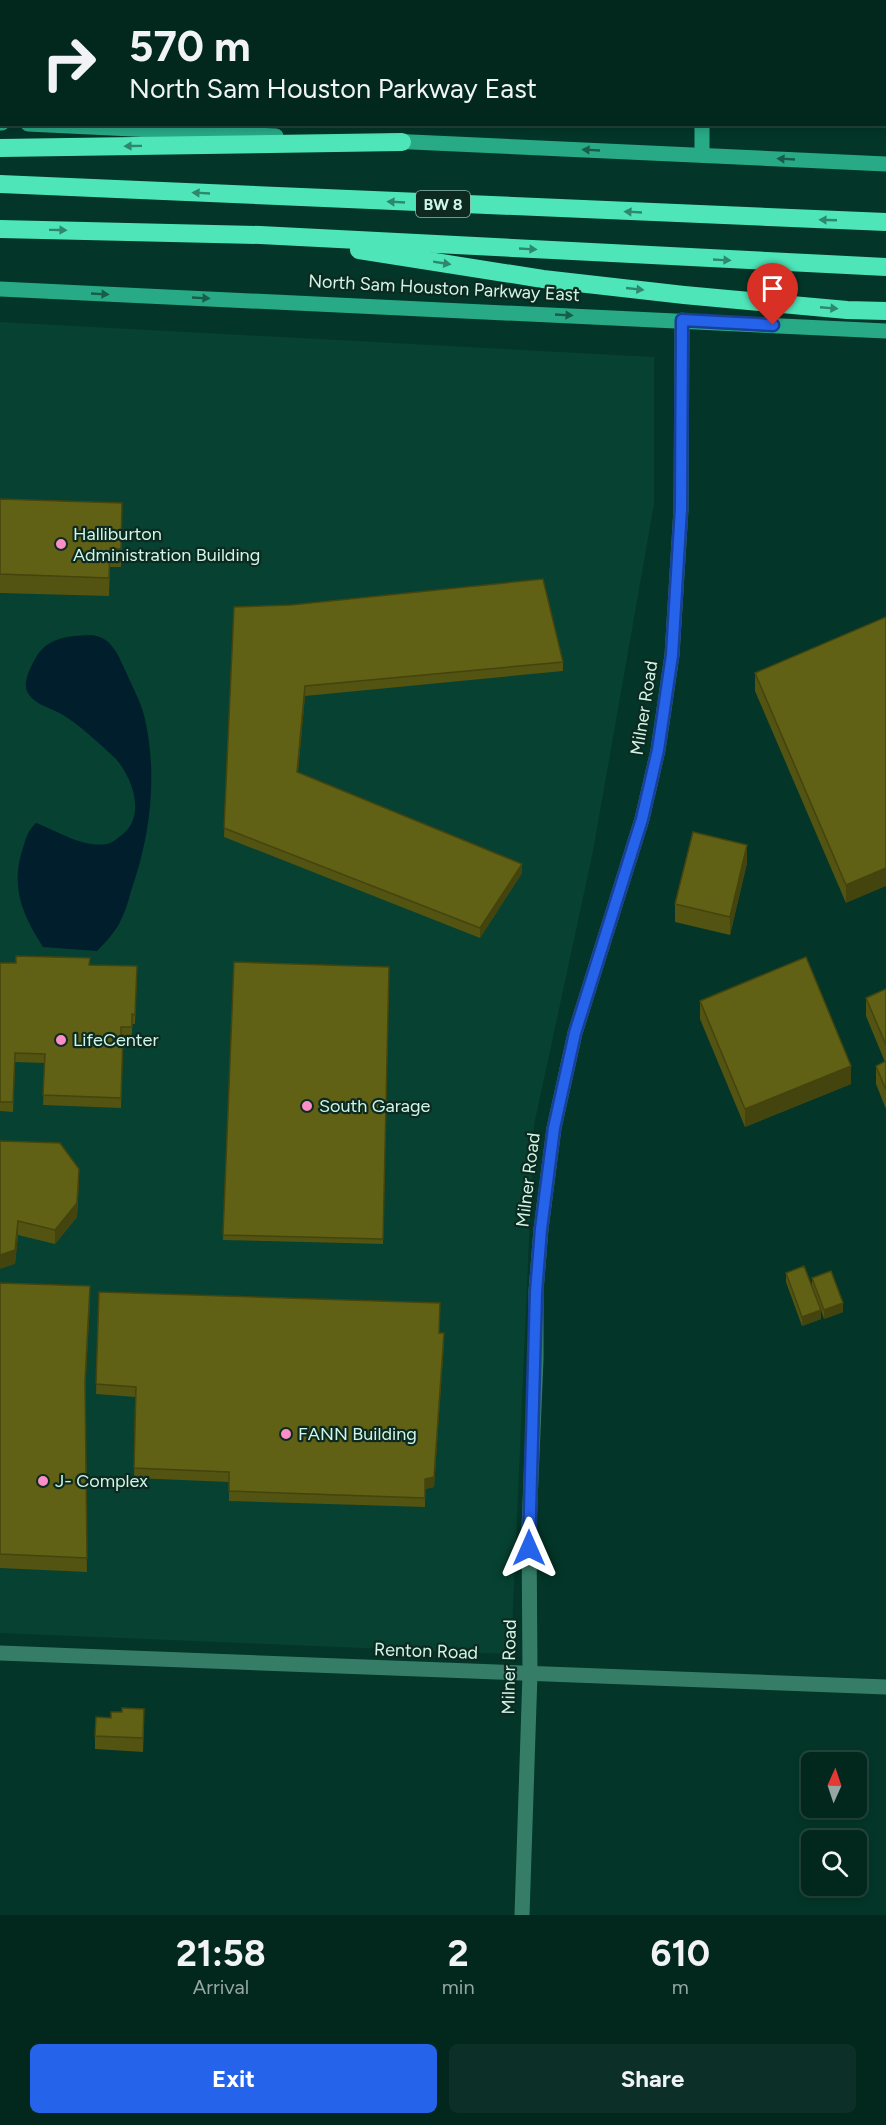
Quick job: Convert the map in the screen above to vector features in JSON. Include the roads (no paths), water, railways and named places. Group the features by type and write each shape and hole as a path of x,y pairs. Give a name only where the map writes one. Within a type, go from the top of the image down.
{"highway":[{"path":"0,148 402,142"},
{"name":"BW 8","path":"0,184 886,222"},
{"name":"BW 8","path":"0,229 260,235 886,267"},
{"path":"260,235 543,279 684,295 847,310 886,311"}],"main road":[{"path":"69,126 886,164"},
{"path":"702,126 702,156"},
{"name":"North Sam Houston Parkway East","path":"0,288 886,331"}],"street":[{"name":"Milner Road","path":"522,1915 530,1674 529,1527 536,1359 536,1292 541,1229 554,1128 575,1033 642,819 658,750 672,655 681,509 682,320"},
{"name":"Renton Road","path":"0,1653 886,1687"}],"water":[{"path":"98,636 109,643 120,659 144,715 151,759 148,826 138,870 118,926 97,951 43,947 24,911 18,887 19,862 26,838 36,823 70,838 98,845 115,840 128,829 133,820 135,799 132,788 116,759 70,719 35,701 26,689 31,667 46,646 66,637"}],"place":[{"name":"Halliburton Administration Building","path":"61,544"},
{"name":"LifeCenter","path":"61,1040"},
{"name":"South Garage","path":"307,1106"},
{"name":"FANN Building","path":"286,1434"},
{"name":"J- Complex","path":"43,1481"}]}
